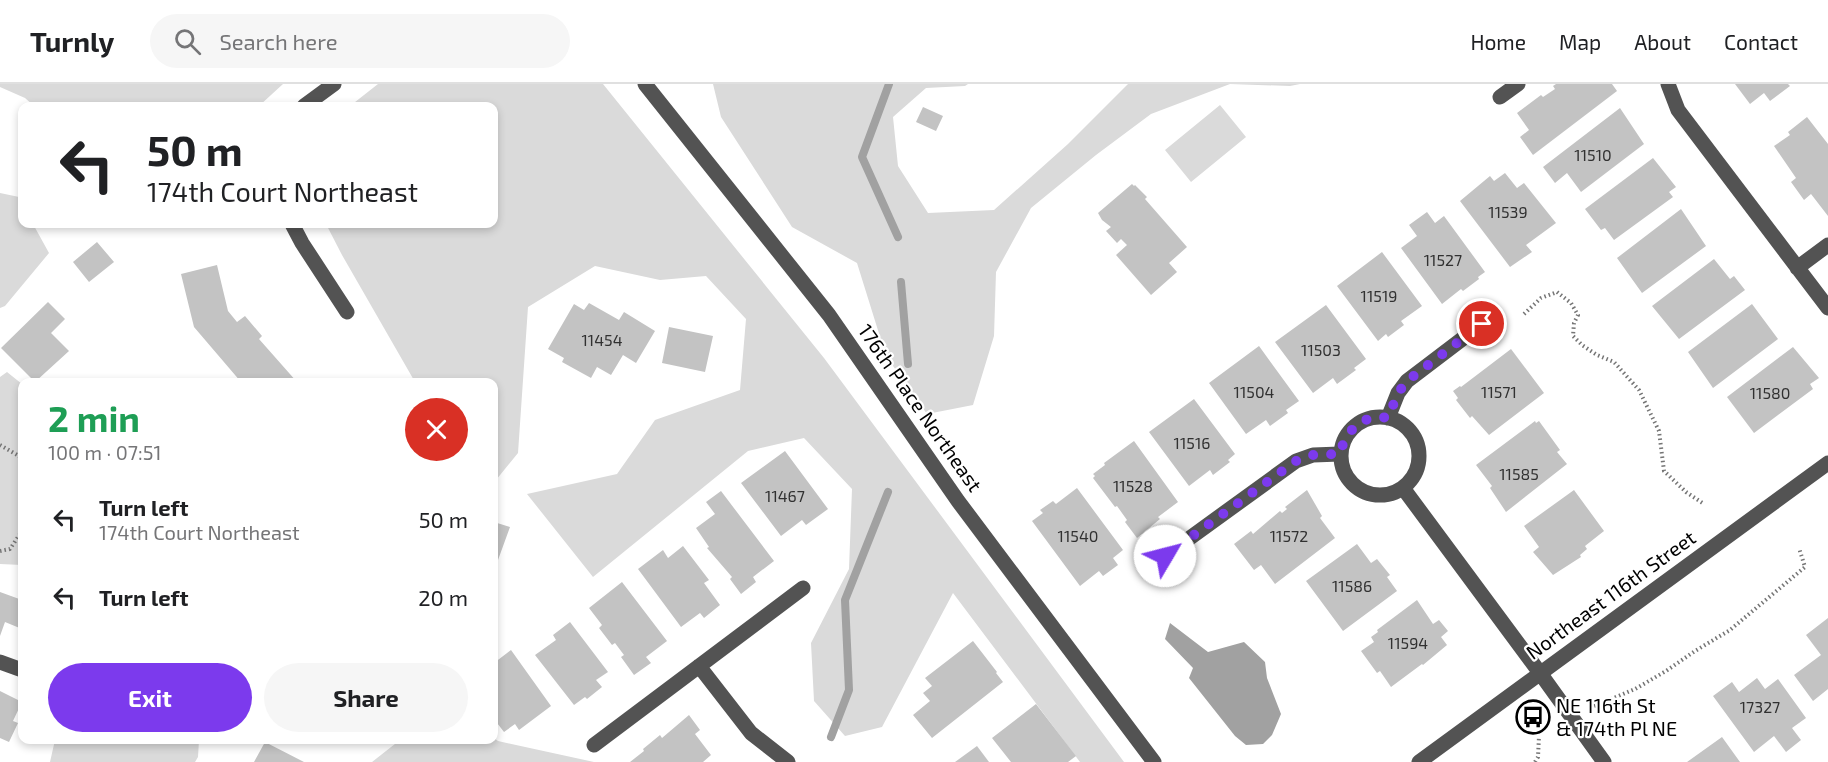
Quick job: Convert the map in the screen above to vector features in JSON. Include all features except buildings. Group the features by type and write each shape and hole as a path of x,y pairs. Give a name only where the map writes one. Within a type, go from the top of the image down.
{"street":[{"path":"309,102 334,84"},
{"name":"176th Place Northeast","path":"645,84 829,315 958,501 1154,762"},
{"path":"1500,97 1518,84"},
{"path":"1668,84 1678,110 1828,308"},
{"path":"294,228 347,312"},
{"path":"1797,268 1828,245"},
{"path":"1388,418 1398,393 1407,381 1482,324"},
{"path":"1380,416 1388,418 1404,424 1412,433 1418,444 1420,457 1418,469 1412,480 1392,494 1380,496 1368,494 1356,488 1342,469 1340,454 1342,444 1357,424 1368,418 1380,416"},
{"path":"1165,556 1296,461 1313,455 1340,454"},
{"name":"Northeast 116th Street","path":"1419,762 1828,463"},
{"path":"1403,488 1604,762"},
{"path":"594,745 803,588"},
{"path":"0,662 18,669"},
{"path":"699,666 751,733 788,762"}],"path":[{"path":"1524,314 1541,298 1557,292 1571,303 1578,315 1574,323 1573,336 1589,350 1614,362 1639,390 1659,431 1664,471 1686,492 1704,504"},
{"path":"0,445 18,455"},
{"path":"0,551 10,549 18,537"},
{"path":"1599,704 1635,689 1730,630 1805,567 1799,548"},
{"path":"1535,762 1538,757 1539,736"}],"shaded area":[{"path":"0,84 283,84 263,102 30,102 0,87"},
{"path":"378,84 603,84 824,358 1124,762 1080,762 953,593 882,727 845,736 814,701 811,643 849,569 852,489 804,438 748,451 593,577 527,494 617,474 655,420 740,390 746,319 706,276 660,280 595,266 528,307 518,453 498,478 498,378 413,378 328,228 498,228 498,102 355,102"},
{"path":"713,84 968,84 926,88 893,117 898,166 928,213 994,210 1068,144 1128,84 1230,84 1151,114 1031,208 996,272 994,336 973,405 927,414 886,356 857,263 792,227 721,117"},
{"path":"1230,84 1300,84 1290,86"},
{"path":"1220,105 1246,137 1191,182 1165,150"},
{"path":"0,193 18,197 18,228 35,228 49,253 5,306 0,308"},
{"path":"7,372 18,381 18,565 0,564 0,377"},
{"path":"1170,623 1208,652 1244,642 1265,662 1267,678 1281,714 1272,735 1263,744 1246,745 1235,736 1189,678 1193,668 1165,639"},
{"path":"498,741 594,762 372,762 395,744 498,744"},
{"path":"54,744 199,744 198,757 195,762 50,762"}],"waterway":[{"path":"889,84 862,157 898,237"},
{"path":"901,282 908,364"},
{"path":"831,737 849,690 845,600 888,492"}],"place":[{"name":"NE 116th St & 174th Pl NE","path":"1533,717"}],"route":[{"path":"1165,556 1296,461 1313,455 1340,454 1348,433 1357,424 1368,418 1380,416 1388,418 1398,393 1407,381 1482,324"}]}
